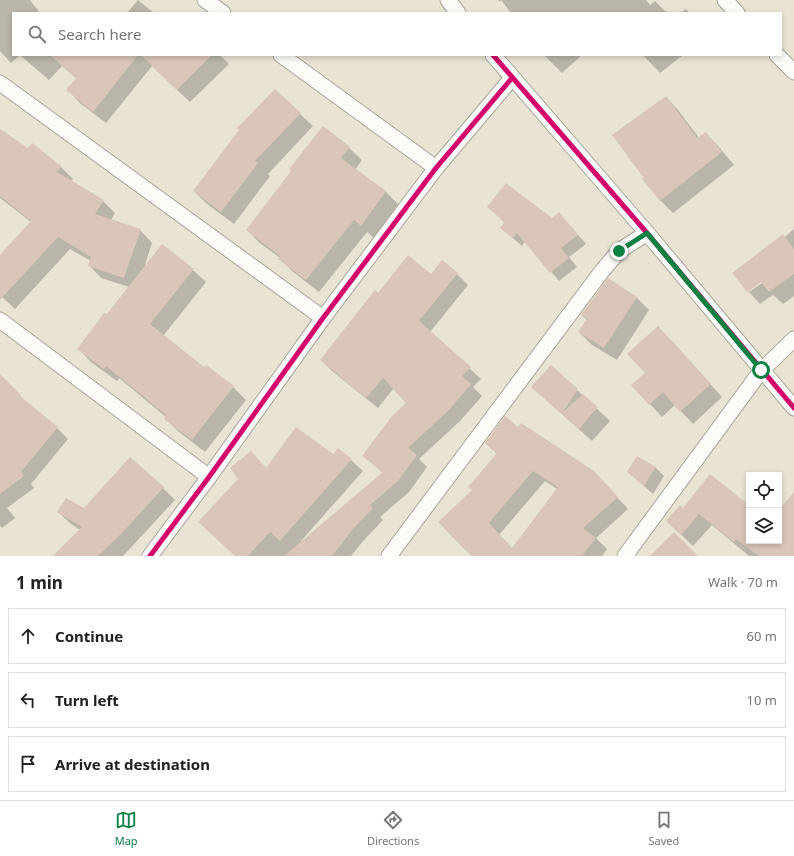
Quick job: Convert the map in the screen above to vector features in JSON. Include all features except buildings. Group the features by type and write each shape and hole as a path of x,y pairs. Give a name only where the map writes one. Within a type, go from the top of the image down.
{"street":[{"path":"206,0 222,12"},
{"path":"448,0 457,12"},
{"path":"725,0 736,12"},
{"path":"282,56 436,168"},
{"path":"494,56 647,233 794,408"},
{"path":"778,56 794,72"},
{"path":"150,556 209,477 323,318 436,168 512,78"},
{"path":"0,83 323,318"},
{"path":"389,556 602,271 619,251 647,233"},
{"path":"0,320 209,477"},
{"path":"625,556 761,370 794,339"}],"cycle path":[{"path":"494,56 647,233 794,408"},
{"path":"150,556 209,477 323,318 436,168 512,78"}],"route":[{"path":"619,251 647,233 761,370"}]}
